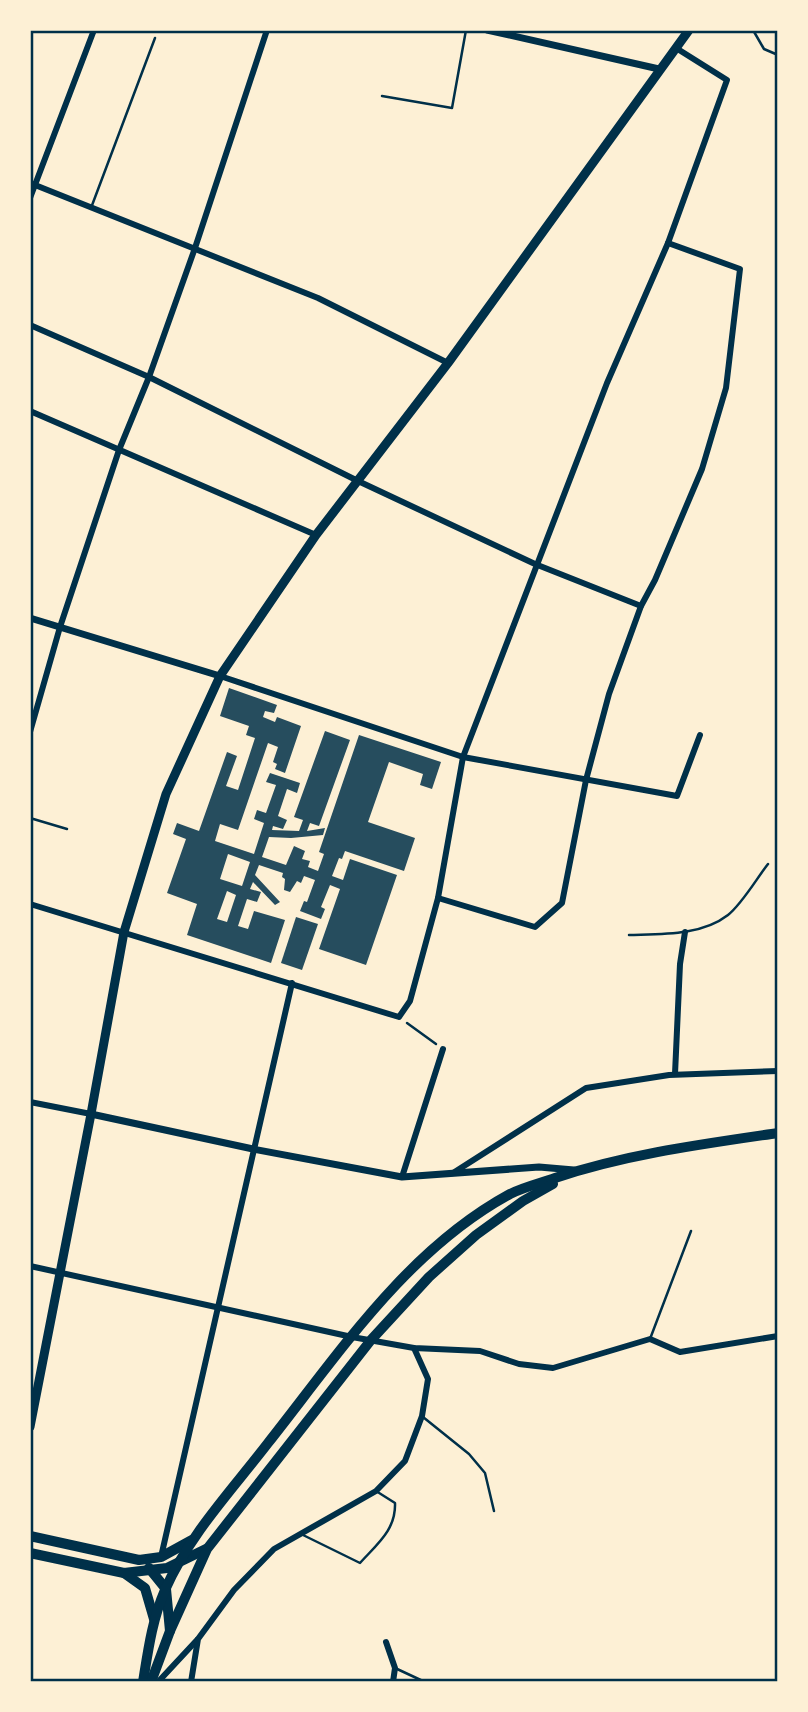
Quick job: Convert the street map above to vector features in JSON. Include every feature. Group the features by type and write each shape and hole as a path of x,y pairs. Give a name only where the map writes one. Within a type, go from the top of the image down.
{"main road":[{"path":"30,1423 124,932 166,794 220,676 316,535 448,362 689,30"},
{"path":"142,1682 154,1619 166,1588 192,1539 352,1337 411,1268 464,1223 512,1193 578,1171 660,1151 778,1133"},
{"path":"151,1682 170,1631 207,1549 372,1340 429,1277 476,1235 523,1200 578,1171"},
{"path":"30,1536 139,1560 161,1558 192,1539"},
{"path":"30,1553 124,1573 153,1571 207,1549"},
{"path":"139,1560 153,1571 166,1588 170,1631"},
{"path":"124,1573 145,1588 154,1619"}],"street":[{"path":"30,198 32,184 93,30"},
{"path":"30,732 32,715 119,450 149,377 195,248 267,30"},
{"path":"487,30 659,69"},
{"path":"30,904 399,1017 410,1001 438,898 463,757 607,383 668,243 727,80 676,48"},
{"path":"32,184 318,298 448,362"},
{"path":"438,898 535,927 562,903 586,780 609,694 641,606 655,580 702,469 726,388 740,269 668,243"},
{"path":"30,325 149,377 358,481 536,564 641,606"},
{"path":"30,411 316,535"},
{"path":"30,618 220,676 463,757 677,796 700,735"},
{"path":"676,1074 680,964 685,932"},
{"path":"161,1558 216,1307 292,983"},
{"path":"402,1177 443,1049"},
{"path":"451,1174 586,1088 636,1078 676,1074 778,1071"},
{"path":"30,1102 402,1177 539,1167 578,1171"},
{"path":"30,1266 352,1337 414,1348 480,1351 519,1364 553,1368 650,1339 680,1352 778,1336"},
{"path":"158,1682 198,1639 234,1590 274,1549 376,1491 405,1461 422,1416 428,1379 414,1348"},
{"path":"191,1682 198,1639"},
{"path":"386,1642 395,1668 393,1682"}],"lane":[{"path":"382,96 452,108 466,30"},
{"path":"753,30 764,49 778,55"},
{"path":"91,208 155,38"},
{"path":"629,935 685,932 711,925 729,915 768,864"},
{"path":"650,1339 691,1231"},
{"path":"422,1416 469,1454 485,1473 494,1511"},
{"path":"300,1534 360,1563 389,1532 395,1515 395,1503 376,1491"},
{"path":"395,1668 425,1682"}],"path":[{"path":"30,818 67,829"},
{"path":"399,1017 443,1049"}],"building":[{"path":"229,688 277,705 274,713 265,711 263,717 275,722 277,717 301,726 285,773 275,769 277,764 273,762 278,747 268,743 238,830 220,824 215,841 254,854 264,823 254,819 257,810 266,813 276,785 266,782 270,773 300,783 297,793 287,789 278,816 287,820 283,829 273,826 272,830 299,831 303,820 294,817 325,731 350,740 319,826 310,823 307,831 325,828 323,835 269,837 262,857 286,865 294,846 305,851 302,859 310,861 308,867 318,871 324,854 319,852 359,735 441,762 432,789 420,785 423,774 389,762 368,822 415,838 404,871 345,851 332,876 343,880 350,859 397,875 366,965 319,949 340,889 330,885 321,907 325,909 321,919 300,911 304,901 307,902 315,880 304,876 301,883 297,881 290,892 284,890 283,873 259,865 255,875 280,902 275,905 253,882 250,889 261,892 257,902 247,899 238,926 248,929 254,911 285,920 271,963 187,935 197,904 167,893 186,839 173,834 177,823 199,831 227,752 237,756 226,786 238,790 255,738 246,735 249,726 220,716","holes":["228,854 250,862 242,886 220,879","227,891 236,895 227,922 217,919"]},
{"path":"296,917 318,924 302,970 281,963"}]}
